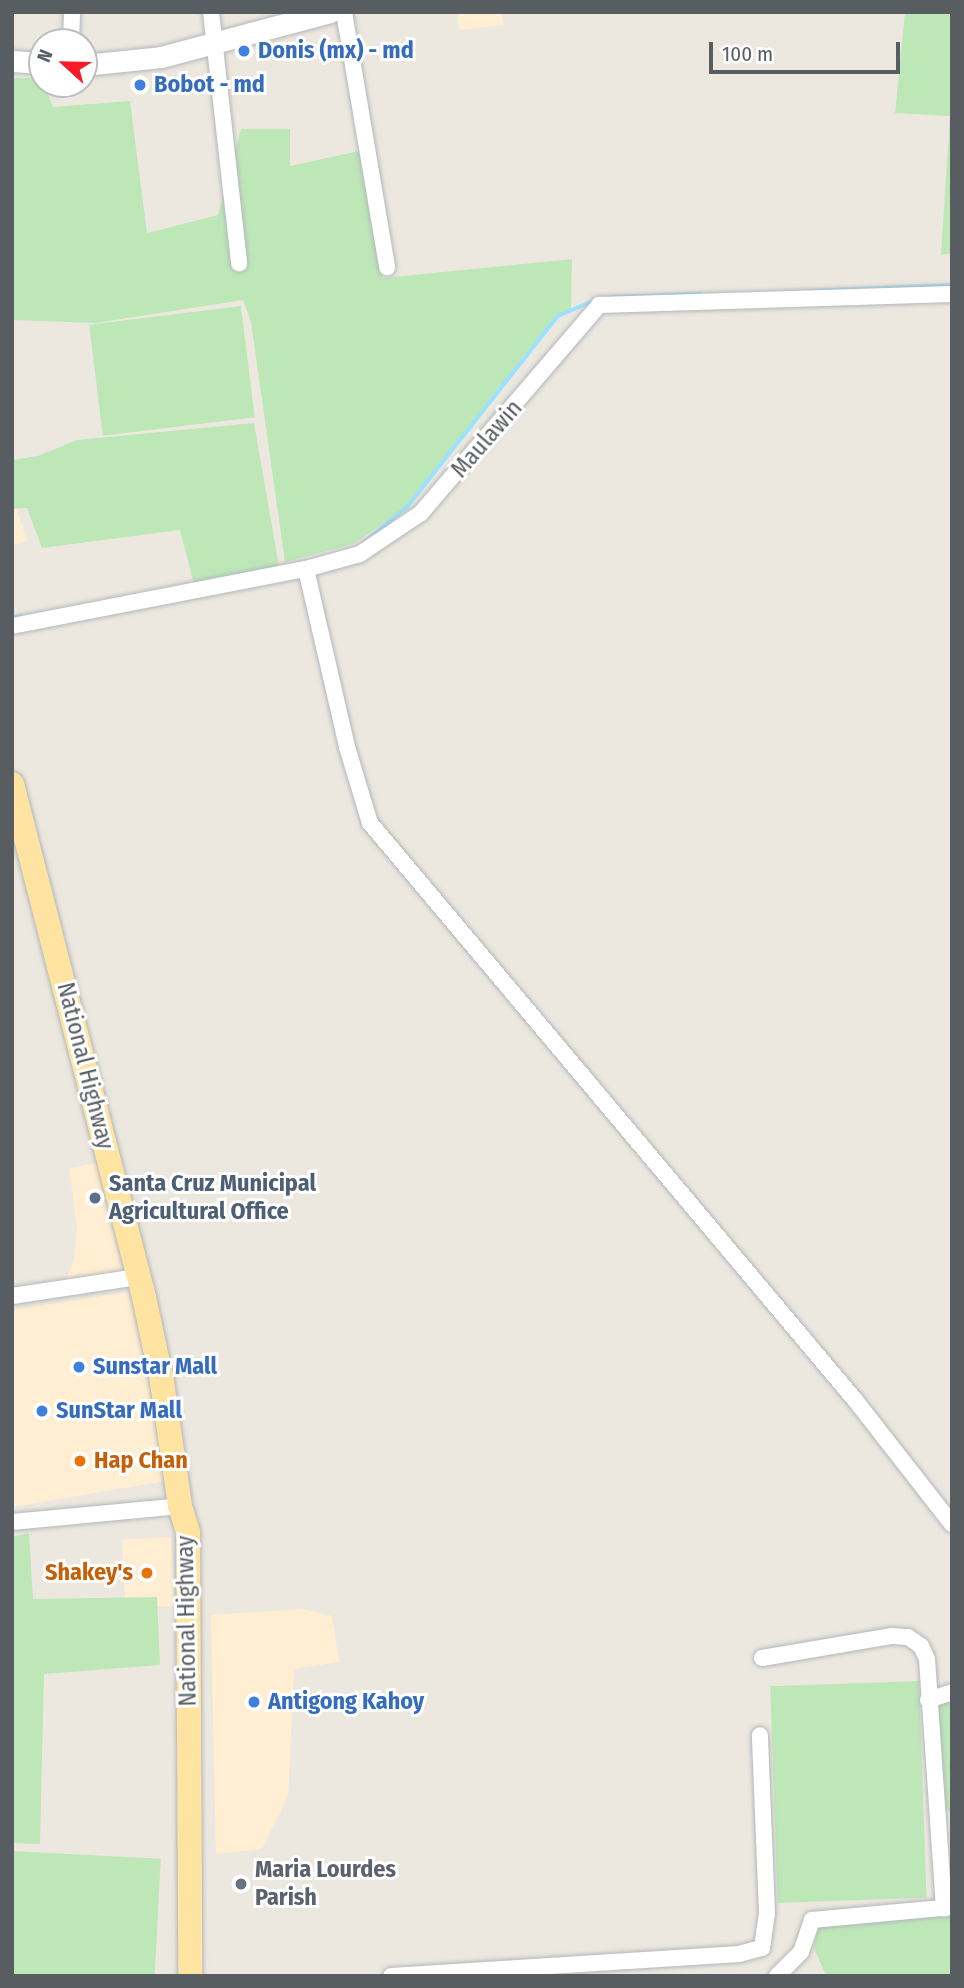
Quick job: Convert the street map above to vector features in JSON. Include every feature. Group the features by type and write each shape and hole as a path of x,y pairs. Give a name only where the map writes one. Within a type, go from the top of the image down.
{"main road":[{"path":"98,64 149,59 330,12"},
{"name":"National Highway","path":"12,784 138,1277 162,1382 180,1506 188,1532 190,1976"}],"street":[{"path":"211,12 239,262"},
{"path":"344,12 387,267"},
{"name":"Maulawin","path":"12,626 306,569 360,554 421,513 599,305 952,294"},
{"path":"306,569 347,747 370,823 855,1400 952,1524"},
{"path":"12,1296 138,1277"},
{"path":"12,1522 180,1506"},
{"path":"762,1658 908,1637 921,1646 927,1659 928,1700 948,1907 812,1920 801,1952 776,1976"},
{"path":"928,1700 952,1692"},
{"path":"391,1976 739,1954 762,1948 767,1913 760,1735"}],"shaded area":[{"path":"457,12 502,12 504,25 459,30"},
{"path":"14,500 27,541 12,545 12,501"},
{"name":"Santa Cruz Municipal Agricultural Office","path":"110,1161 133,1276 64,1286 74,1259 77,1227 69,1168"},
{"name":"Sunstar Mall","path":"134,1291 156,1424 170,1448 171,1480 12,1507 12,1310"},
{"name":"Shakey's","path":"171,1537 175,1606 126,1608 122,1540"},
{"name":"Antigong Kahoy","path":"303,1609 332,1616 339,1662 294,1669 288,1796 262,1849 216,1854 211,1615"}],"green space":[{"path":"905,12 952,12 952,253 941,255 950,116 895,113"},
{"path":"12,78 28,78 28,98 50,98 53,107 130,101 147,233 218,215 241,129 290,129 290,166 359,151 383,278 572,259 571,310 558,317 407,507 353,544 285,562 251,322 243,300 96,323 12,320"},
{"path":"241,306 255,417 103,436 89,325"},
{"path":"254,423 280,572 194,584 180,530 42,548 27,508 12,509 12,460 38,456 77,440"},
{"path":"29,1533 33,1599 157,1597 160,1665 44,1674 40,1844 12,1843 12,1537"},
{"path":"919,1681 927,1898 778,1903 770,1686"},
{"path":"952,1695 952,1813 945,1808 935,1706"},
{"path":"12,1851 161,1859 155,1976 12,1976"},
{"path":"952,1910 952,1976 826,1976 814,1948 818,1925"}],"waterway":[{"path":"810,291 952,285"},
{"path":"611,297 701,294"},
{"path":"363,543 407,507 558,316 593,301"},
{"path":"12,618 21,616"}],"place":[{"name":"Donis (mx) - md","path":"244,51"},
{"name":"Bobot - md","path":"140,85"},
{"name":"Santa Cruz Municipal Agricultural Office","path":"95,1198"},
{"name":"Sunstar Mall","path":"79,1367"},
{"name":"SunStar Mall","path":"42,1411"},
{"name":"Hap Chan","path":"80,1461"},
{"name":"Shakey's","path":"147,1573"},
{"name":"Antigong Kahoy","path":"254,1702"},
{"name":"Maria Lourdes Parish","path":"241,1884"}]}
